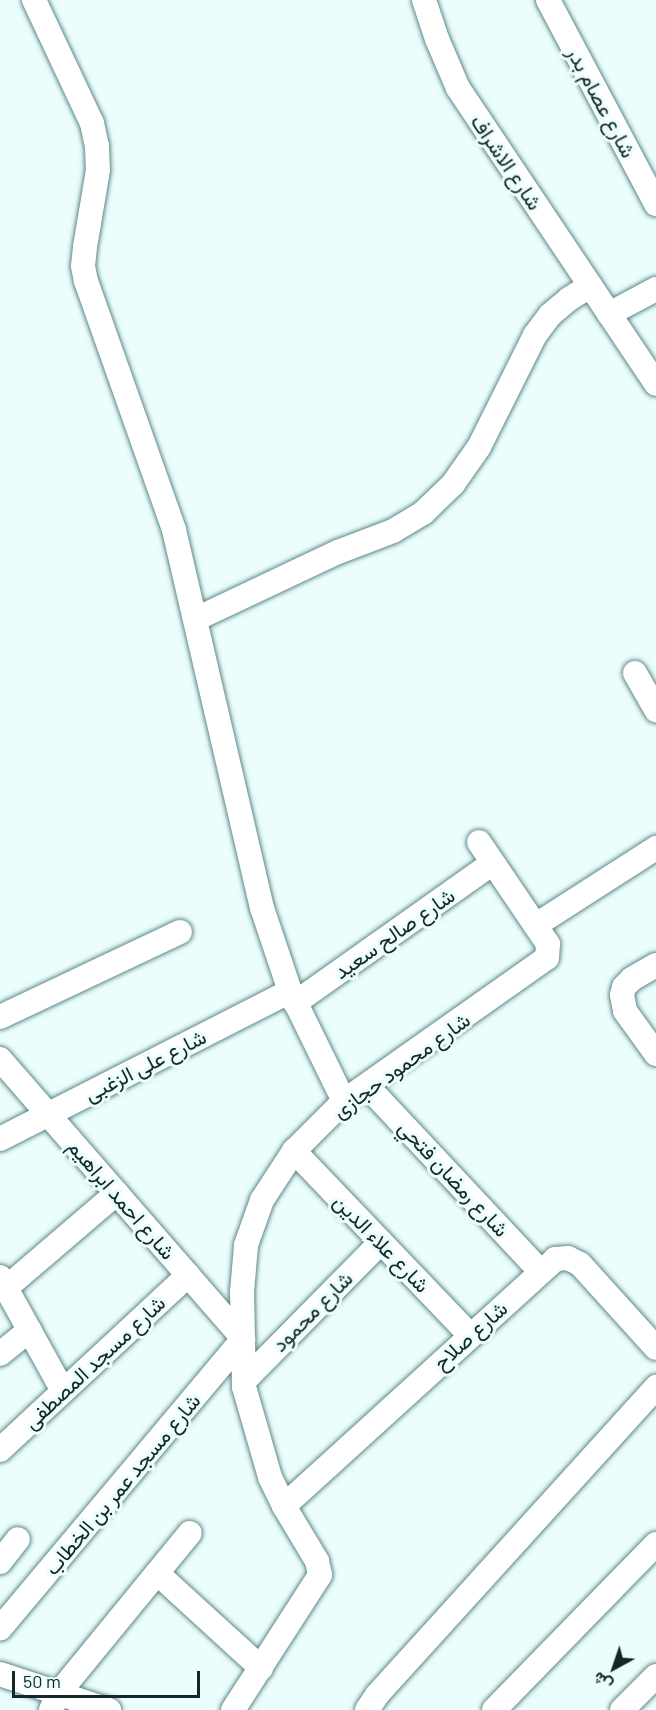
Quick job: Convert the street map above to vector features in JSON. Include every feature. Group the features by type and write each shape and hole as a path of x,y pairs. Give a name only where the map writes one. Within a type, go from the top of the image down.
{"street":[{"path":"34,0 92,123 97,146 98,170 85,247 83,266 86,281 174,530 262,908 293,997 344,1101"},
{"name":"شارع الاشراف","path":"424,0 436,39 458,88 656,384"},
{"name":"شارع عصام بدر","path":"548,0 656,204"},
{"path":"195,619 338,552 393,531 423,513 453,484 479,447 535,335 550,315 569,299 590,286"},
{"path":"609,314 656,289"},
{"path":"635,673 656,710"},
{"name":"شارع محمود حجازى","path":"233,1710 320,1575 317,1561 284,1506 270,1477 244,1380 242,1292 246,1245 262,1200 294,1151 344,1101 544,962 550,949 479,842"},
{"path":"536,925 656,848"},
{"name":"شارع صالح سعيد","path":"293,997 493,863"},
{"path":"0,1017 180,932"},
{"path":"656,965 632,979 624,987 622,995 625,1011 656,1054"},
{"name":"شارع على الزغبى","path":"0,1139 293,997"},
{"name":"شارع احمد ابراهيم","path":"0,1059 243,1338"},
{"name":"شارع رمضان فتحي","path":"367,1086 540,1271"},
{"name":"شارع علاء الدين","path":"294,1151 470,1335"},
{"path":"63,1391 3,1283 117,1193"},
{"name":"شارع محمود","path":"244,1380 381,1242"},
{"name":"شارع صلاح","path":"284,1506 555,1259 574,1260 656,1348"},
{"name":"شارع مسجد المصطفى","path":"0,1450 188,1275"},
{"path":"0,1354 30,1330"},
{"name":"شارع مسجد عمر بن الخطاب","path":"0,1629 243,1338"},
{"path":"367,1710 377,1695 656,1387"},
{"path":"54,1702 190,1533"},
{"path":"0,1562 18,1539"},
{"path":"494,1710 656,1544"},
{"path":"157,1573 261,1668"},
{"path":"0,1674 54,1702 109,1710"},
{"path":"622,1710 656,1676"}]}
